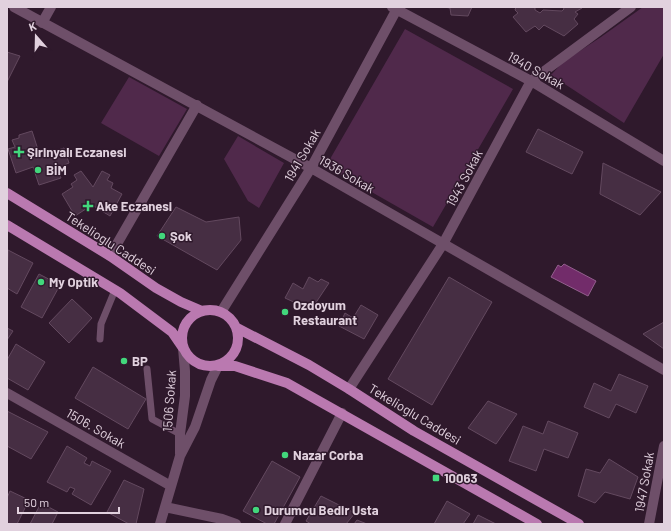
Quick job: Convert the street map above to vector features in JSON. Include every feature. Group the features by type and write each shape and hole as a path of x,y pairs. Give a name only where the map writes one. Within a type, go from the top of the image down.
{"main road":[{"name":"Tekelioglu Caddesi","path":"7,193 110,256 156,288 180,302 202,311"},
{"path":"7,225 115,290 172,332 187,356 193,362 201,366 210,367 235,366 287,383 537,524"},
{"path":"183,348 181,339 182,330 193,315 208,310 221,312 233,322 237,328 238,336 236,351 231,358 218,366"},
{"name":"Tekelioglu Caddesi","path":"237,328 309,365 414,431 579,524"}],"street":[{"name":"1936 Sokak","path":"14,7 311,168 664,370"},
{"path":"42,23 51,7"},
{"name":"1943 Sokak","path":"349,389 443,244 532,81 631,7"},
{"name":"1940 Sokak","path":"396,8 532,81 664,161"},
{"name":"1941 Sokak","path":"221,312 311,168 396,8"},
{"path":"110,256 197,105"},
{"name":"1506 Sokak","path":"180,456 180,434 185,396 183,348"},
{"name":"1506 Sokak","path":"160,524 180,456 196,427 210,380 218,366"},
{"name":"1506. Sokak","path":"7,393 171,486"},
{"path":"285,524 342,413"},
{"name":"1947 Sokak","path":"650,524 664,446"},
{"path":"165,507 222,519 236,524"}],"lane":[{"path":"100,339 101,324 115,290"},
{"path":"147,369 152,419 180,434"}],"shaded area":[{"path":"643,7 664,7 664,54 624,123 551,75 563,62"},
{"path":"405,29 513,89 433,227 326,166"},
{"path":"129,77 187,109 159,156 101,123"},
{"path":"238,136 284,163 259,208 248,201 224,159"},
{"path":"564,264 596,281 588,296 551,277 558,265 561,267"}],"building":[{"path":"444,7 472,7 468,16 451,15 450,8"},
{"path":"516,7 535,7 535,10 540,13 543,10 562,11 564,9 563,7 582,8 575,12 578,14 574,19 578,24 564,36 544,25 539,30 535,26 526,32 513,17 518,13 515,10"},
{"path":"7,52 20,56 7,82"},
{"path":"538,129 583,152 572,174 526,152"},
{"path":"32,131 40,156 64,148 69,163 64,165 66,171 59,173 61,178 39,185 33,167 16,173 8,149 15,147 12,140 19,138 19,135"},
{"path":"603,163 661,192 640,215 600,194"},
{"path":"81,171 93,187 102,171 110,175 107,180 113,183 111,188 122,194 110,216 92,205 75,216 62,194 73,187 71,184 77,180 74,175"},
{"path":"176,207 206,222 239,217 241,240 217,270 157,236"},
{"path":"8,250 33,263 17,294 7,288"},
{"path":"39,274 60,285 42,318 21,307"},
{"path":"309,277 318,282 321,279 329,283 311,310 285,298 293,283 303,289"},
{"path":"449,277 492,302 432,405 388,379"},
{"path":"72,299 92,318 69,343 49,323"},
{"path":"361,305 378,315 364,339 339,326 345,313 353,318"},
{"path":"664,322 664,349 643,334"},
{"path":"7,328 13,331 7,340"},
{"path":"16,344 45,362 28,390 7,378 7,360"},
{"path":"93,367 146,399 128,429 75,398"},
{"path":"619,374 648,386 636,413 616,404 609,418 584,407 594,383 611,391"},
{"path":"488,401 517,414 496,444 468,428"},
{"path":"7,411 48,432 31,459 7,446"},
{"path":"548,421 578,433 568,458 544,449 536,471 509,461 523,426 543,434"},
{"path":"67,446 87,458 84,463 90,466 92,461 111,471 91,505 72,494 75,489 70,487 67,492 47,482"},
{"path":"609,459 638,477 630,499 605,492 595,503 578,496 586,469 600,473"},
{"path":"272,461 300,477 274,524 267,524 243,511"},
{"path":"124,480 144,489 136,524 129,524 107,512"},
{"path":"10,491 29,500 17,524 7,524 7,498"},
{"path":"321,496 355,513 346,524 311,524 306,521"},
{"path":"447,501 470,514 463,524 434,524"},
{"path":"41,503 58,512 52,524 30,524"},
{"path":"478,515 496,524 473,524"},
{"path":"357,520 367,524 354,524"}],"place":[{"name":"Şirinyalı Eczanesi","path":"19,152"},
{"name":"BİM","path":"38,170"},
{"name":"Ake Eczanesi","path":"88,206"},
{"name":"Şok","path":"162,236"},
{"name":"My Optik","path":"41,282"},
{"name":"Ozdoyum Restaurant","path":"285,312"},
{"name":"BP","path":"124,361"},
{"name":"Nazar Corba","path":"285,455"},
{"name":"10063","path":"436,478"},
{"name":"Durumcu Bedir Usta","path":"256,510"}]}
